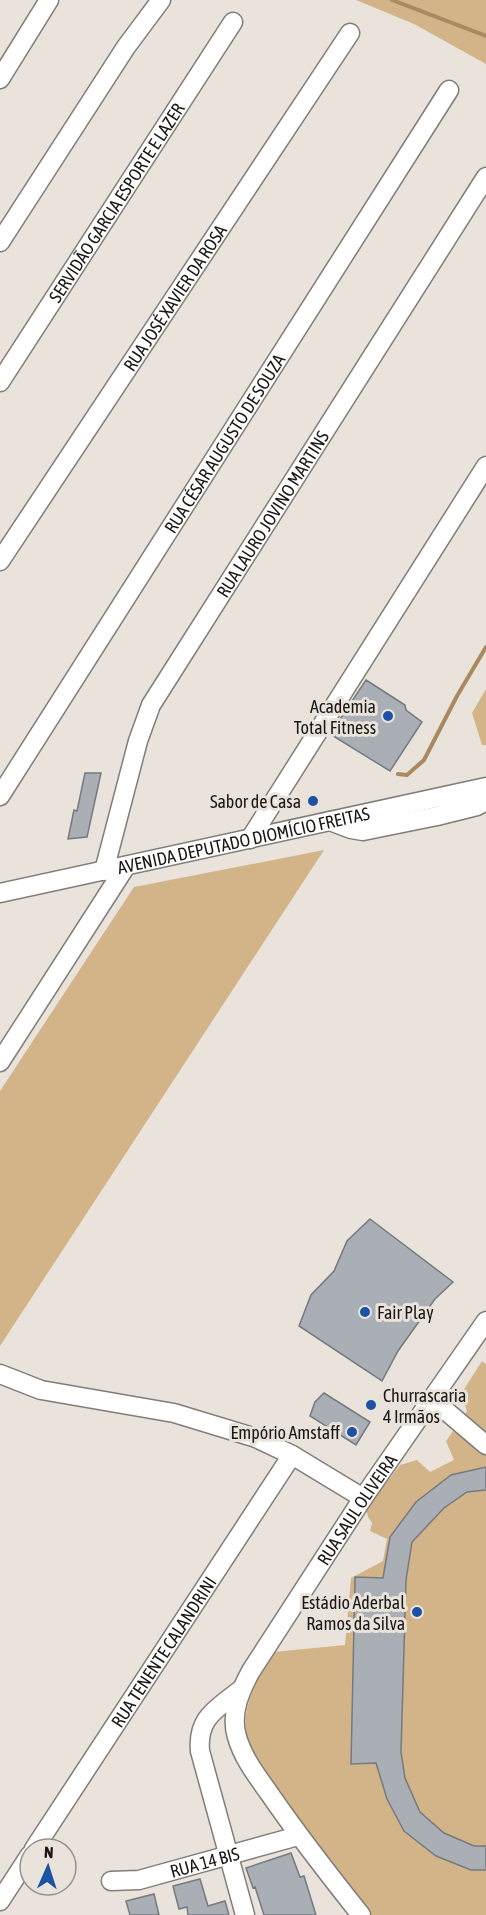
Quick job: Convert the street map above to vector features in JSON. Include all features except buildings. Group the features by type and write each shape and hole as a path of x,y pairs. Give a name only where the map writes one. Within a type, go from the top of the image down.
{"street":[{"path":"0,79 49,0"},
{"path":"0,242 120,56 161,0"},
{"name":"SERVIDÃO GARCIA ESPORTE E LAZER","path":"0,382 233,22"},
{"name":"RUA JOSÉ XAVIER DA ROSA","path":"0,561 350,33"},
{"name":"RUA CÉSAR AUGUSTO DE SOUZA","path":"0,796 449,90"},
{"name":"RUA LAURO JOVINO MARTINS","path":"104,871 138,741 151,705 486,177"},
{"path":"250,839 486,466"},
{"name":"AVENIDA DEPUTADO DIOMÍCIO FREITAS","path":"0,893 486,787"},
{"path":"330,821 363,831 437,816 477,806 486,801"},
{"path":"0,1062 126,866"},
{"name":"RUA SAUL OLIVEIRA","path":"361,1915 298,1836 244,1755 236,1736 235,1716 240,1690 363,1498 486,1321"},
{"path":"0,1374 41,1389 174,1413 256,1438 292,1455 363,1498"},
{"path":"432,1400 486,1445"},
{"name":"RUA TENENTE CALANDRINI","path":"42,1837 292,1455"},
{"path":"240,1690 209,1715 202,1724 199,1738 200,1751 245,1915"},
{"name":"RUA 14 BIS","path":"111,1881 138,1880 298,1836"},
{"path":"0,1901 18,1873"}],"shaded area":[{"path":"356,0 486,0 486,64 414,24"},
{"path":"486,689 486,745 482,745 472,713"},
{"path":"324,850 0,1346 0,1091 134,887"},
{"name":"Estádio Aderbal Ramos da Silva","path":"482,1361 486,1364 486,1915 370,1915 254,1760 248,1745 246,1730 248,1704 258,1678 274,1652 345,1645 351,1578 383,1561 387,1539 370,1531 372,1523 366,1509 400,1465 417,1460 430,1472 454,1460 446,1441 467,1411 461,1394"}],"waterway":[{"path":"392,0 486,36"},
{"path":"398,774 407,775 424,760 457,696 486,647"}],"place":[{"name":"Academia Total Fitness","path":"388,716"},
{"name":"Sabor de Casa","path":"313,801"},
{"name":"Fair Play","path":"365,1312"},
{"name":"Churrascaria 4 Irmãos","path":"371,1405"},
{"name":"Empório Amstaff","path":"352,1432"},
{"name":"Estádio Aderbal Ramos da Silva","path":"417,1612"}]}
